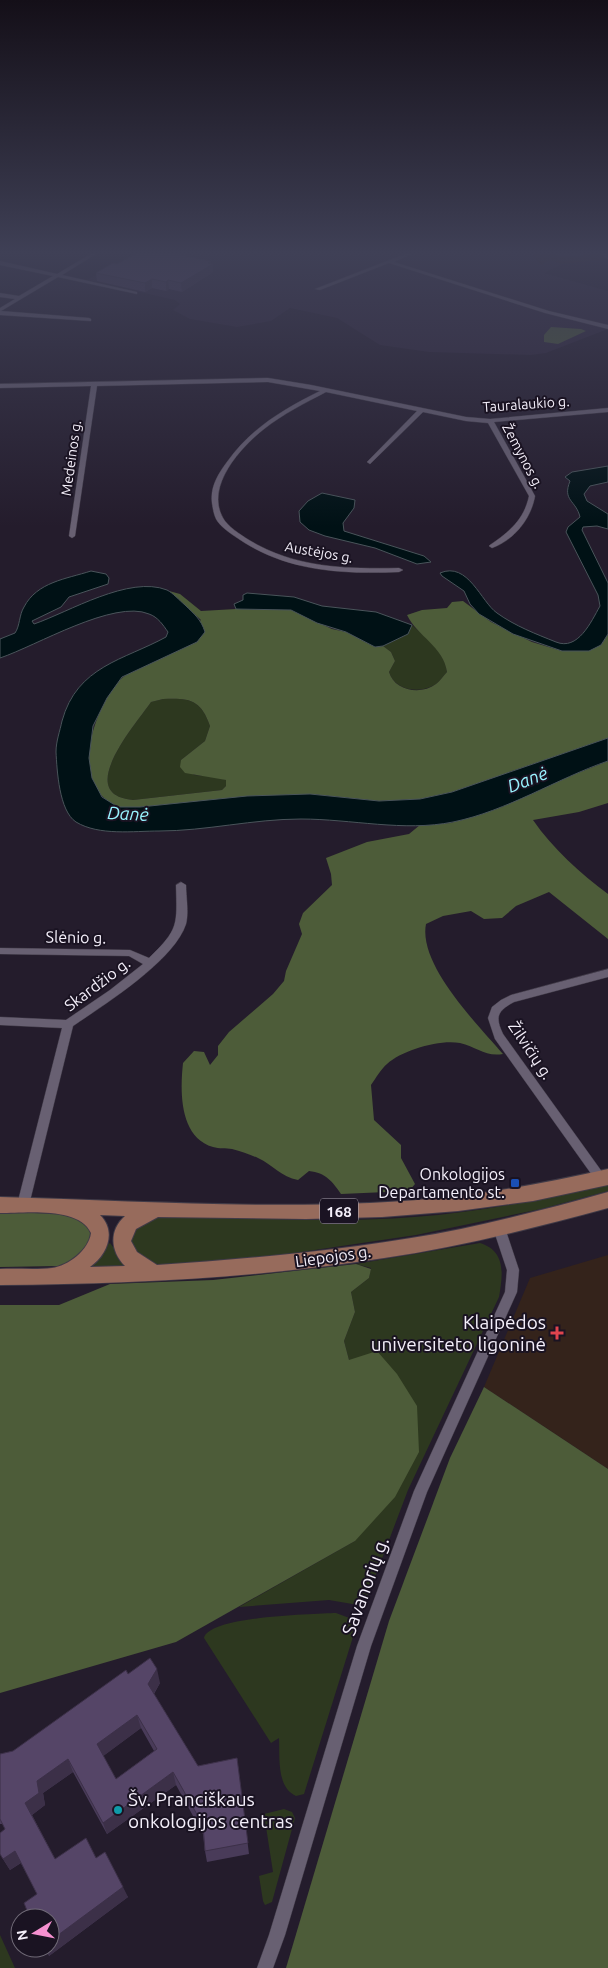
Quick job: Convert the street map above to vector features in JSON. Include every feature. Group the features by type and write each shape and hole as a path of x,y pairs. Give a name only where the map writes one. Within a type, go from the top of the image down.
{"main road":[{"name":"168","path":"0,1205 280,1211 374,1211 430,1208 492,1200 605,1178"},
{"name":"Liepojos g.","path":"0,1277 158,1273 274,1264 346,1255 498,1228 608,1200"},
{"path":"53,1277 80,1266 94,1254 101,1238 98,1225 87,1214 67,1206"},
{"path":"158,1273 137,1266 124,1253 122,1241 126,1227 138,1215 160,1208"}],"street":[{"name":"Tauralaukio g.","path":"0,386 246,379 288,382 466,419 490,420 608,410"},
{"name":"Medeinos g.","path":"72,536 94,383"},
{"name":"Austėjos g.","path":"325,390 267,422 245,441 218,479 215,489 220,520 252,547 295,564 349,571 399,570"},
{"path":"370,462 421,410"},
{"name":"Žemynos g.","path":"490,420 532,496 528,514 521,524 492,546"},
{"name":"Skardžio g.","path":"23,1205 68,1024 109,996 166,949 181,924 181,885"},
{"name":"Slėnio g.","path":"0,951 130,953 149,963"},
{"name":"Žilvičių g.","path":"605,1178 499,1036 494,1026 493,1014 498,1005 511,999 608,973"},
{"path":"0,1021 68,1024"},
{"name":"Savanorių g.","path":"265,1968 364,1646 421,1491 511,1292 512,1270 498,1228"}],"shaded area":[{"path":"378,344 570,344 546,353 531,355 429,352"},
{"name":"Klaipėdos universiteto ligoninė","path":"608,1255 608,1469 484,1387 530,1278"}],"green space":[{"path":"169,591 180,594 201,611 236,609 291,610 332,629 346,632 375,647 383,646 391,652 395,661 389,672 392,678 402,687 415,690 430,688 447,672 441,656 407,615 422,610 447,608 452,602 463,601 491,622 532,642 562,651 601,645 608,634 608,738 452,792 420,799 379,801 310,794 119,807 102,796 93,781 89,764 90,746 102,708 121,679 151,661 201,620","holes":["163,699 187,700 198,705 203,710 210,726 205,741 181,760 180,767 185,773 226,780 226,786 222,790 133,800 116,795 108,786 108,773 123,741 151,702"]},
{"path":"412,625 439,652 447,672 436,684 415,690 402,687 392,678 389,672 395,661 391,652 383,646 408,634"},
{"path":"163,699 187,700 198,705 203,710 210,726 205,741 181,760 194,775 217,777 226,780 226,786 222,790 133,800 116,795 108,786 108,773 123,741 151,702"},
{"path":"608,761 608,803 579,812 533,820 549,841 568,860 608,894 608,939 549,892 516,906 502,918 484,919 471,911 443,916 426,924 426,940 431,958 440,976 452,994 503,1054 486,1053 460,1043 432,1044 411,1050 394,1059 383,1068 371,1085 374,1120 401,1145 401,1158 415,1184 409,1191 341,1194 331,1182 320,1174 309,1171 298,1180 282,1174 258,1158 232,1149 213,1147 202,1142 194,1134 184,1112 182,1099 183,1063 194,1051 204,1052 210,1065 218,1055 218,1046 229,1032 273,994 284,981 286,971 302,934 299,924 303,913 332,885 326,858 367,842 409,834 420,825 451,823"},
{"path":"608,1185 608,1191 541,1209 416,1235 274,1256 158,1267 133,1254 130,1233 152,1215 316,1220 414,1217 512,1204"},
{"path":"0,1212 70,1214 77,1216 94,1234 81,1260 59,1266 0,1267"},
{"path":"110,1243 129,1268 88,1270 104,1248"},
{"path":"480,1243 494,1252 501,1264 499,1297 408,1490 364,1606 329,1600 239,1607 355,1541 349,1360 344,1341 355,1312 351,1292 369,1278 371,1268 356,1264"},
{"path":"356,1264 371,1269 369,1278 351,1292 355,1312 344,1341 349,1360 377,1351 397,1374 417,1406 419,1452 395,1497 355,1541 176,1642 0,1693 0,1305 59,1305 110,1284 213,1280"},
{"path":"484,1387 608,1469 608,1968 286,1968 389,1621 450,1458"},
{"path":"336,1613 352,1619 357,1624 304,1794 296,1796 285,1786 282,1778 279,1738 271,1743 204,1638 210,1631 224,1625 242,1621"},
{"path":"284,1809 292,1812 295,1818 272,1902 265,1905 259,1876 273,1872 264,1814"},
{"path":"0,1935 15,1968 0,1968"}],"water":[{"path":"608,466 608,482 590,486 584,494 587,501 608,514 608,529 597,526 583,527 582,530 608,583 608,634 601,645 589,651 562,651 513,634 479,614 470,604 464,591 440,573 450,571 466,577 491,608 511,622 556,642 564,644 577,639 588,627 600,606 598,595 566,532 568,527 580,517 569,497 568,488 570,481 565,477 572,472"},
{"path":"322,493 355,500 354,508 343,523 344,531 424,556 431,562 417,564 375,548 325,536 309,530 300,522 299,511 308,501"},
{"name":"Danė","path":"91,571 106,574 109,578 108,584 69,597 61,607 32,621 34,624 117,591 135,587 152,587 167,590 174,595 197,617 205,632 197,642 122,677 107,698 93,726 89,758 92,778 102,797 118,807 140,807 247,796 310,794 379,801 420,799 452,792 608,738 608,761 493,810 473,817 434,825 416,826 301,819 194,829 117,832 85,826 70,817 62,800 58,779 57,744 62,721 69,703 90,676 119,659 166,637 168,632 155,617 134,611 96,618 0,658 0,639 15,633 24,607 36,592 62,579"},
{"path":"247,593 294,597 322,606 376,612 412,625 408,634 383,646 375,647 346,632 317,623 291,610 236,609 234,604 243,600 243,595"}],"building":[{"name":"Šv. Pranciškaus onkologijos centras","path":"150,1658 157,1669 148,1684 198,1766 237,1758 248,1843 205,1851 203,1825 173,1772 103,1823 68,1759 37,1781 39,1793 25,1803 55,1859 86,1838 96,1858 105,1852 123,1887 60,1934 60,1908 26,1908 24,1903 37,1894 15,1851 3,1859 0,1854 0,1833 5,1829 0,1819 0,1754 13,1751 126,1670 128,1674","holes":["137,1715 157,1749 116,1779 97,1744"]}],"place":[{"name":"Onkologijos Departamento st.","path":"515,1183"},
{"name":"Klaipėdos universiteto ligoninė","path":"557,1333"},
{"name":"Šv. Pranciškaus onkologijos centras","path":"118,1810"}]}
